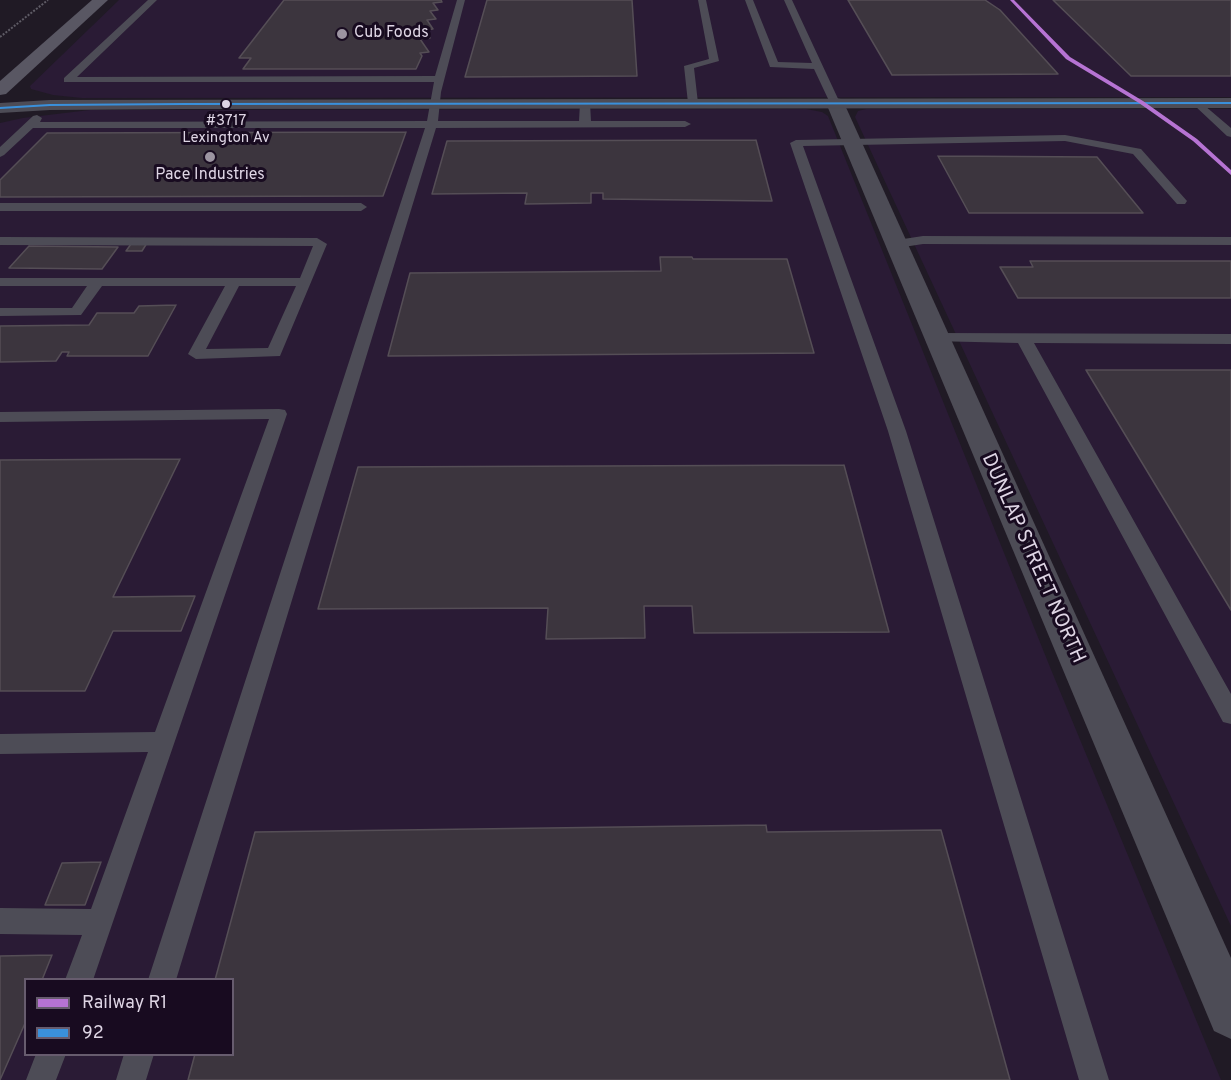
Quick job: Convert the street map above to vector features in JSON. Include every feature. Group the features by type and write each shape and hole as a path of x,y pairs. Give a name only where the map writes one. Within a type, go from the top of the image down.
{"main road":[{"path":"0,90 101,0"}],"street":[{"path":"0,108 50,105 435,103 1231,103"},
{"name":"DUNLAP STREET NORTH","path":"835,103 936,338 1218,955 1231,1014"}],"lane":[{"path":"153,0 68,80 440,79"},
{"path":"163,978 432,125 435,92 461,0"},
{"path":"693,103 689,66 714,61 702,0"},
{"path":"749,0 774,65 819,66"},
{"path":"788,0 835,103"},
{"path":"585,103 585,124"},
{"path":"1198,103 1231,134"},
{"path":"227,125 242,104"},
{"path":"0,153 50,105"},
{"path":"29,125 685,124"},
{"path":"1094,1080 897,431 796,142 1065,138 1137,151 1180,201"},
{"path":"0,207 361,207"},
{"path":"897,244 923,240 1231,241"},
{"path":"0,242 317,242 320,247 274,353 196,354 234,283"},
{"path":"0,282 305,282"},
{"path":"0,312 76,312 97,283"},
{"path":"936,338 1231,339"},
{"path":"1023,338 1231,715"},
{"path":"0,417 279,414 80,978"},
{"path":"0,744 162,742"},
{"path":"0,921 100,922"},
{"path":"41,1080 50,1056"},
{"path":"131,1080 138,1056"}],"path":[{"path":"0,37 48,0"}],"shaded area":[{"path":"119,0 1231,0 1231,97 82,98 53,95 31,89 30,86"},
{"path":"806,109 822,112 828,116 1052,672 1221,1080 0,1080 0,123 90,110"},
{"path":"866,109 1231,109 1231,926 855,117 858,111"}],"building":[{"name":"Cub Foods","path":"284,0 441,0 442,2 433,3 438,10 430,11 436,19 427,20 433,29 424,30 430,38 420,39 429,52 420,53 422,56 416,69 243,69 251,58 239,58"},
{"path":"487,0 632,0 637,76 465,77"},
{"path":"848,0 985,0 1000,10 1058,74 892,75"},
{"path":"1053,0 1231,0 1231,76 1131,76"},
{"name":"Pace Industries","path":"406,132 383,196 0,197 0,180 47,133"},
{"path":"756,140 772,201 603,199 603,193 591,193 591,203 525,204 527,193 432,194 447,141"},
{"path":"938,156 1097,157 1143,213 969,213"},
{"path":"147,243 142,251 126,251 131,244"},
{"path":"29,246 118,247 102,269 9,268"},
{"path":"660,257 787,259 814,353 388,356 410,273 661,271"},
{"path":"1030,261 1231,261 1231,298 1018,298 1000,267 1033,267"},
{"path":"176,305 148,356 67,356 69,352 62,352 56,361 0,362 0,326 89,325 97,313 134,313 139,306"},
{"path":"1086,370 1231,370 1231,610"},
{"path":"180,459 113,597 195,596 181,631 113,631 85,691 0,691 0,460"},
{"path":"844,465 889,632 694,633 692,606 644,606 645,638 546,639 548,608 318,609 358,467"},
{"path":"766,825 767,832 941,830 1010,1080 188,1080 194,1056 234,1056 234,978 216,978 255,832"},
{"path":"101,862 85,905 45,905 62,863"},
{"path":"52,955 43,978 24,978 24,1026 0,1080 0,956"}],"rail line":[{"name":"R1","path":"1012,0 1068,58 1141,102 1195,140 1231,173"}],"transit line":[{"name":"92","path":"0,108 50,105 183,104 1231,103"}],"place":[{"name":"Cub Foods","path":"342,34"},
{"name":"#3717 Lexington Av","path":"226,104"},
{"name":"Pace Industries","path":"210,157"}]}
